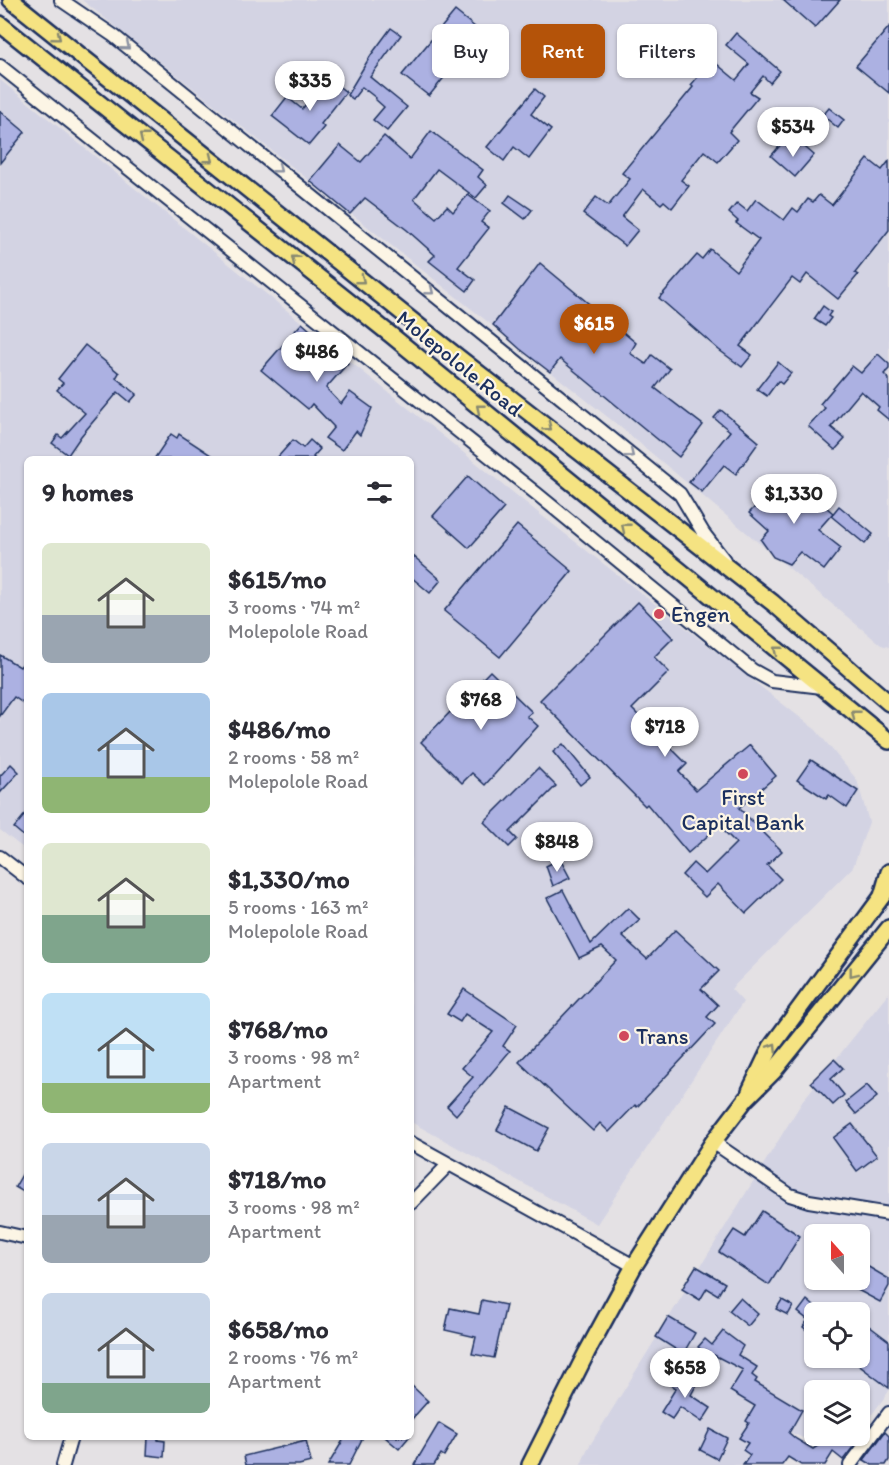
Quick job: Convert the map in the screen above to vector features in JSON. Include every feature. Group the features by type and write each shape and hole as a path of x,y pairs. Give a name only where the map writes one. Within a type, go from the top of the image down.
{"main road":[{"name":"Molepolole Road","path":"11,0 403,314 772,603 886,698"},
{"name":"Molepolole Road","path":"0,24 391,335 887,740"},
{"path":"887,740 889,755"},
{"path":"746,1099 771,1047 886,891 889,872"},
{"path":"530,1465 557,1409 634,1266 713,1142 746,1099 773,1072 889,928"}],"street":[{"path":"61,0 114,36 680,494 704,534 733,572"},
{"path":"0,66 537,494 752,670 772,681 822,687"},
{"path":"0,857 24,876"},
{"path":"713,1142 790,1195 809,1201 889,1214"},
{"path":"414,1145 634,1266"},
{"path":"414,1200 448,1165"},
{"path":"0,1232 24,1237"},
{"path":"850,1465 889,1413"},
{"path":"63,1465 70,1440"}],"shaded area":[{"path":"82,0 889,0 889,647 881,645 619,426"},
{"path":"0,80 541,515 816,730 857,780 869,822 853,867 731,989 743,1002 597,1224 414,1124 414,456 24,456 24,849 0,830"},
{"path":"889,993 889,1391 870,1417 870,1380 804,1380 804,1438 785,1430 757,1465 581,1465 587,1450 804,1099"},
{"path":"821,1446 849,1446 842,1455"}],"building":[{"path":"783,0 840,0 815,28"},
{"path":"455,11 471,24 444,24"},
{"path":"889,27 889,93 856,66"},
{"path":"391,28 401,35 370,77 407,107 387,131 373,120 384,107 376,98 362,87 353,99 347,95 371,55"},
{"path":"736,33 780,71 770,83 763,76 750,92 758,97 729,132 737,140 718,162 704,151 681,180 689,186 672,208 664,201 661,204 643,189 622,217 638,230 625,246 583,214 596,197 608,206 630,179 622,173 693,87 691,85 697,78 717,78 717,64 736,80 749,64 726,45"},
{"path":"432,39 432,78 444,78 429,96 402,75"},
{"path":"328,78 346,92 321,124 324,127 309,145 272,116 287,97 302,109"},
{"path":"535,89 544,97 531,114 551,130 529,159 514,147 504,161 487,147"},
{"path":"816,108 824,114 829,108 844,120 838,128 827,119 821,127 809,116"},
{"path":"0,111 25,132 0,163"},
{"path":"431,131 483,170 478,177 487,185 476,198 437,169 414,199 436,218 447,206 453,212 468,195 490,211 481,222 489,228 458,267 475,280 467,291 429,261 435,255 365,198 350,214 310,181 340,145 361,162 384,136 410,159"},
{"path":"783,142 792,150 799,142 814,155 795,177 771,156"},
{"path":"868,159 882,170 889,161 889,230 855,273 858,275 838,299 807,274 800,284 792,278 740,346 752,355 742,367 659,298 697,255 702,259 710,249 736,271 759,240 736,223 738,221 729,213 737,203 747,211 756,199 784,220 793,208 798,212 808,199 813,202 819,195 832,205"},
{"path":"510,195 532,210 525,219 504,203"},
{"path":"540,263 636,343 630,353 646,364 652,355 670,369 655,388 703,425 679,457 560,359 550,372 493,325"},
{"path":"823,306 831,312 828,316 831,318 825,326 814,319"},
{"path":"302,323 348,363 326,388 341,404 350,392 372,408 360,435 356,431 342,450 325,438 334,427 312,404 308,409 261,370"},
{"path":"85,345 119,373 116,378 137,394 130,402 118,392 68,455 52,443 58,435 62,438 85,413 57,390 63,383 58,379"},
{"path":"878,354 889,364 889,369 884,374 889,379 889,420 877,410 879,407 861,391 831,427 845,439 835,450 808,426 825,408 820,404 852,366 861,373"},
{"path":"778,362 791,373 782,384 778,381 767,396 757,389"},
{"path":"721,410 759,442 736,474 724,465 702,492 689,482 730,431 714,418"},
{"path":"171,434 177,438 179,434 212,456 156,456"},
{"path":"293,440 303,448 310,440 320,449 314,456 279,456"},
{"path":"468,476 504,508 469,548 433,516"},
{"path":"775,479 778,482 781,479 799,495 805,489 833,513 818,530 841,548 824,570 800,552 789,564 773,557 761,540 769,531 749,513 757,505 754,502"},
{"path":"839,506 873,534 865,544 831,516"},
{"path":"517,525 572,571 500,657 444,611"},
{"path":"414,557 441,580 430,593 414,580"},
{"path":"638,602 673,638 654,657 669,672 632,709 687,764 679,772 696,790 750,745 776,776 739,808 782,851 767,865 781,879 746,913 718,884 705,897 682,875 693,863 705,874 736,843 719,826 688,853 647,804 645,806 540,700"},
{"path":"0,655 20,667 24,662 24,704 14,697 0,716"},
{"path":"490,671 532,712 527,716 538,726 485,785 472,773 462,783 421,742"},
{"path":"563,744 590,777 580,785 553,752"},
{"path":"811,760 858,791 847,808 829,795 826,799 797,780"},
{"path":"11,764 19,772 0,793 0,776"},
{"path":"538,768 556,786 510,832 517,839 509,847 484,822"},
{"path":"24,816 24,836 14,828"},
{"path":"559,834 571,843 556,861 544,851"},
{"path":"560,859 570,878 553,886 546,866"},
{"path":"563,890 591,944 628,908 640,920 622,936 647,959 675,930 719,971 701,989 718,1005 707,1017 715,1024 637,1107 635,1105 609,1132 600,1123 593,1131 519,1062 616,960 602,947 579,958 547,898"},
{"path":"464,989 517,1025 503,1046 510,1051 456,1115 447,1106 473,1077 462,1068 493,1032 465,1014 460,1022 447,1014"},
{"path":"834,1059 843,1068 831,1079 844,1095 833,1105 811,1082"},
{"path":"867,1085 877,1097 856,1114 846,1102"},
{"path":"509,1107 549,1128 536,1151 497,1130"},
{"path":"852,1124 877,1156 857,1171 833,1138"},
{"path":"24,1171 24,1192 15,1187"},
{"path":"762,1211 800,1236 769,1285 719,1252 734,1230 745,1237"},
{"path":"696,1266 725,1283 718,1295 707,1288 700,1300 682,1289"},
{"path":"870,1268 889,1279 889,1286 880,1302 858,1290 870,1290"},
{"path":"740,1298 758,1314 748,1326 729,1311"},
{"path":"482,1300 506,1305 494,1358 472,1354 476,1337 445,1330 450,1308 479,1314"},
{"path":"782,1300 793,1306 788,1315 776,1309"},
{"path":"804,1304 804,1317 798,1312"},
{"path":"668,1317 695,1333 683,1354 656,1337"},
{"path":"870,1327 889,1341 889,1388 862,1368 870,1368"},
{"path":"723,1331 743,1346 738,1355 757,1367 752,1375 757,1379 755,1382 802,1410 789,1433 804,1446 813,1449 818,1446 854,1446 843,1460 833,1452 825,1465 801,1465 788,1457 782,1465 743,1465 750,1455 743,1450 748,1443 739,1438 749,1423 746,1421 755,1406 730,1391 743,1370 714,1355 712,1358 698,1347 705,1339 712,1345"},
{"path":"679,1371 698,1382 691,1395 711,1408 702,1422 680,1407 672,1419 661,1412 676,1388 671,1385"},
{"path":"414,1388 428,1401 414,1417"},
{"path":"439,1423 457,1434 444,1456 441,1454 434,1465 414,1465"},
{"path":"710,1429 727,1438 717,1459 700,1450"},
{"path":"885,1432 889,1436 889,1460 886,1465 872,1465 864,1460"},
{"path":"148,1440 165,1441 164,1457 147,1455"},
{"path":"343,1440 362,1440 349,1465 328,1465"},
{"path":"388,1440 406,1440 399,1449"},
{"path":"306,1441 311,1462 299,1465 246,1465 244,1456"}],"place":[{"name":"Engen","path":"659,614"},
{"name":"First Capital Bank","path":"743,774"},
{"name":"Trans","path":"624,1036"}]}
